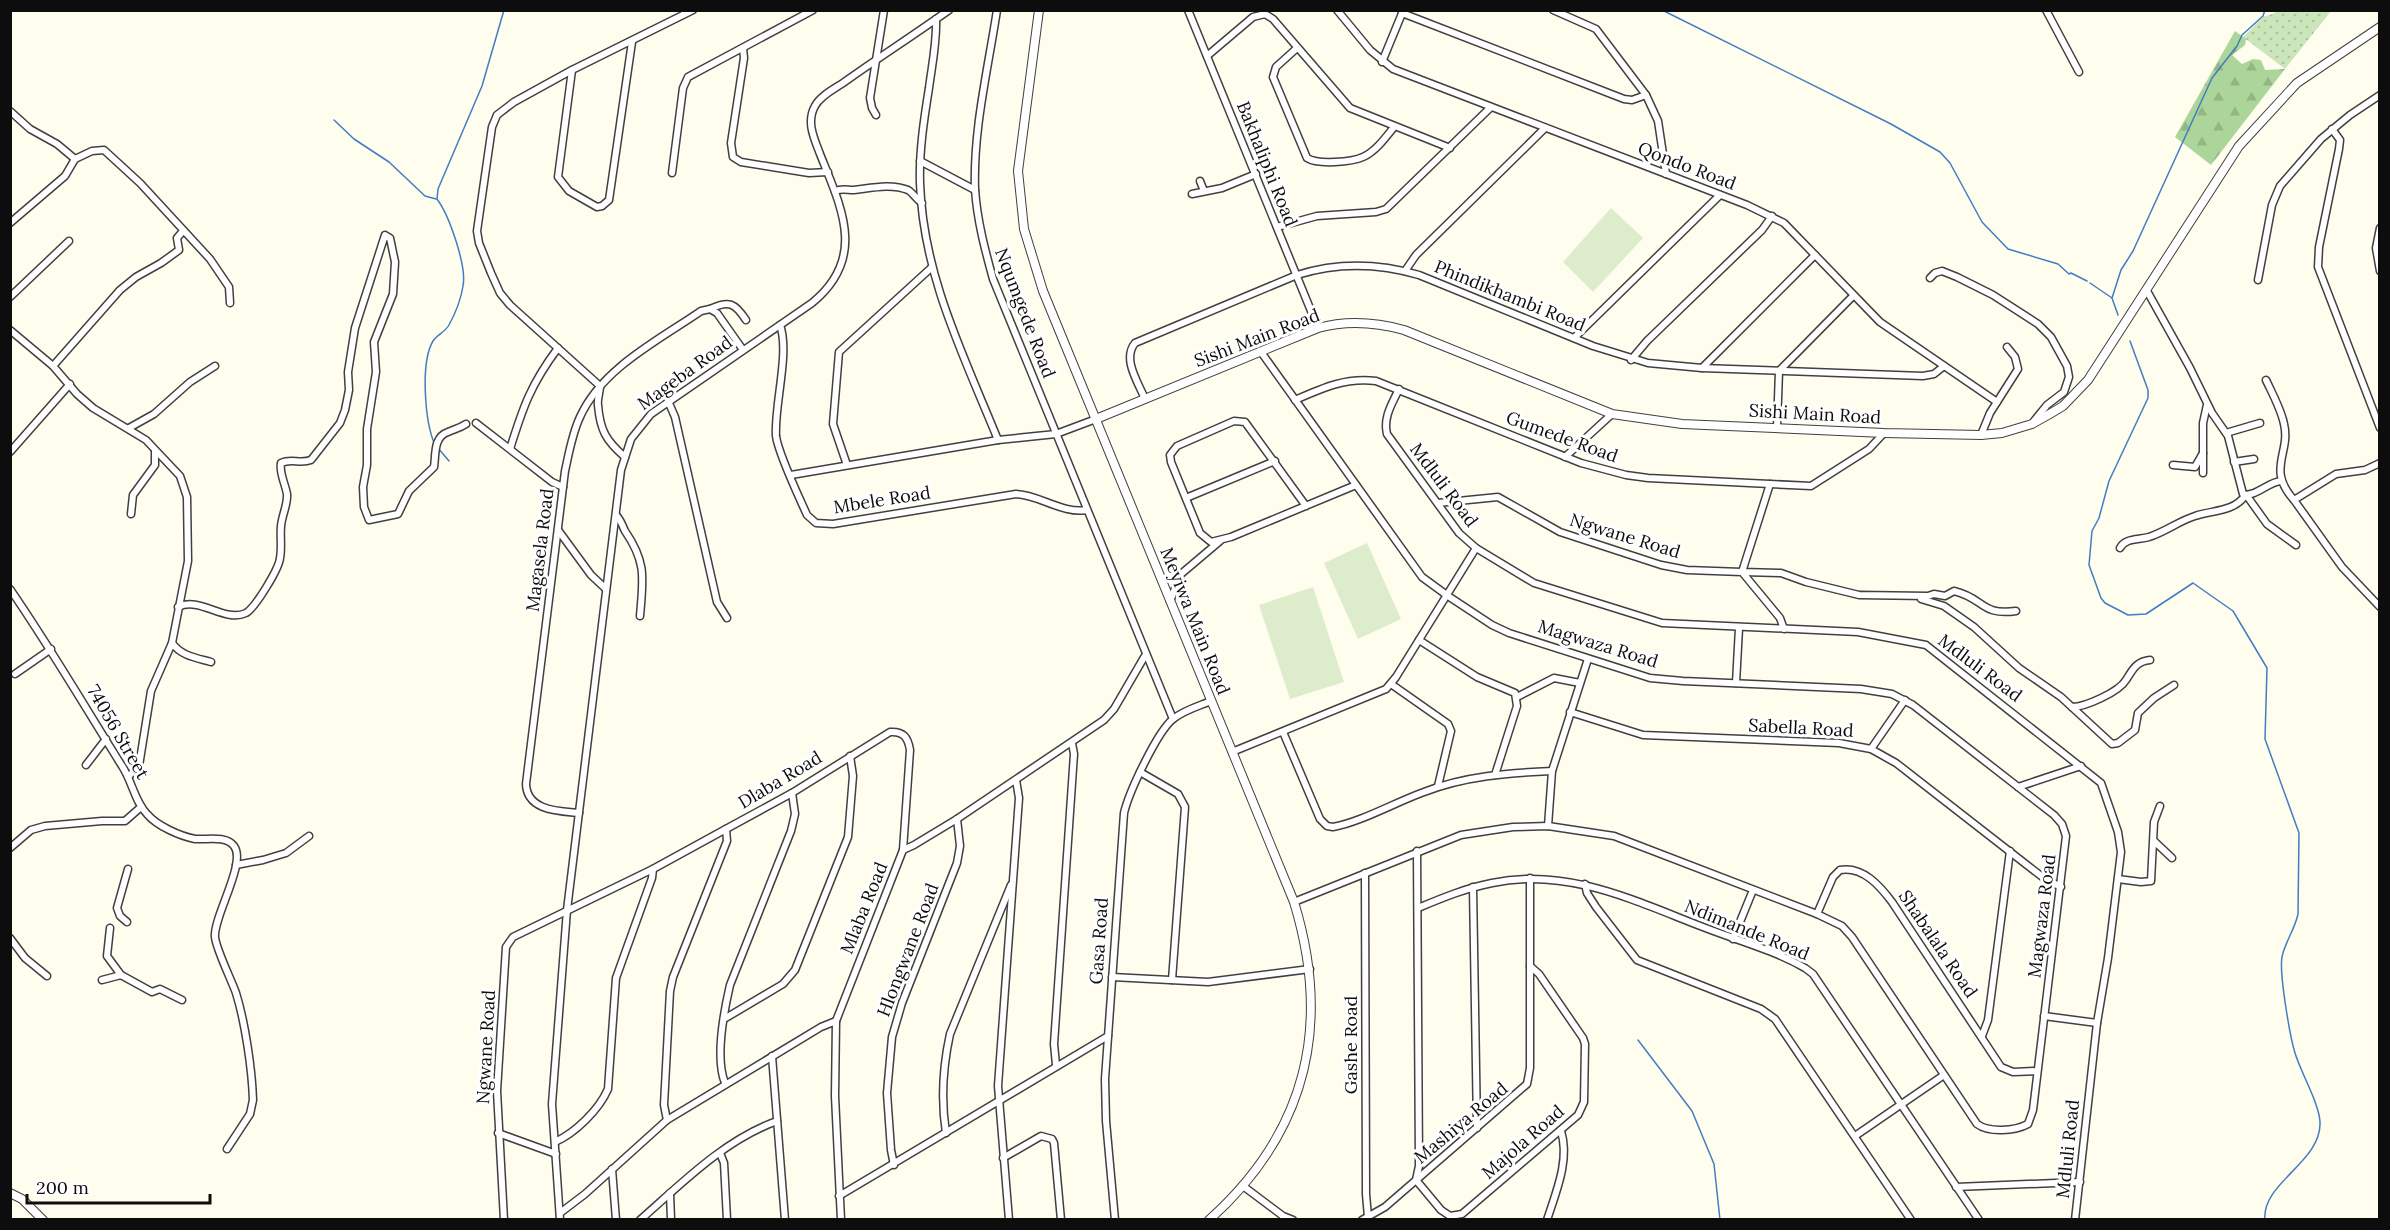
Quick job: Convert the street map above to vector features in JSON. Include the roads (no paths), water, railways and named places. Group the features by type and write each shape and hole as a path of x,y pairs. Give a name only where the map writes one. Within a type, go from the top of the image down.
{"street":[{"path":"625,457 603,434 597,404 600,386 510,305 500,293 482,252 477,231 493,121 503,109 573,70 693,10"},
{"path":"672,173 685,79 692,73 813,10"},
{"path":"876,115 870,98 884,10"},
{"name":"Mageba Road","path":"560,1216 553,1083 567,910 606,589 625,457 638,428 651,414 820,296 838,271 844,255 846,234 844,216 812,130 812,114 815,105 824,96 949,10"},
{"name":"Nqumgede Road","path":"997,10 977,142 975,190 983,240 993,279 1173,719"},
{"name":"Meyiwa Main Road","path":"1039,10 1018,171 1024,230 1044,291 1294,902 1310,969 1311,1025 1302,1076 1279,1135 1243,1186 1209,1220"},
{"name":"Bakhaliphi Road","path":"1188,10 1318,328"},
{"name":"Qondo Road","path":"1337,10 1382,62 1402,73 1720,195 1784,223 1880,322 1997,402"},
{"path":"1553,10 1596,29 1646,95 1658,121 1666,174"},
{"path":"2046,10 2079,72"},
{"path":"1382,62 1403,12 1624,99 1632,100 1646,95"},
{"path":"1207,56 1253,17 1260,14 1273,19 1350,108 1450,148"},
{"path":"936,20 936,39 925,108 920,160 922,203 931,267 943,304 998,440"},
{"name":"Sishi Main Road","path":"1096,419 1318,328 1357,323 1404,330 1612,414 1682,424 1884,433 1981,435 2002,433 2032,424 2063,406 2088,381 2228,161 2268,112 2297,83 2379,27"},
{"path":"573,70 558,177 569,191 597,207 609,200 632,42"},
{"path":"743,48 744,58 732,143 733,157 741,162 798,172 817,174 828,172"},
{"path":"1297,48 1276,67 1273,77 1307,158 1318,162 1363,157 1377,146 1394,127"},
{"path":"2258,280 2267,227 2276,194 2289,174 2332,129 2379,95"},
{"path":"1277,227 1317,216 1382,211 1394,203 1491,107"},
{"path":"10,111 30,129 57,144 75,159"},
{"path":"1405,271 1416,255 1545,128"},
{"path":"2332,129 2340,140 2319,247 2319,267 2379,428"},
{"path":"10,223 64,176 75,159 92,151 104,150 140,183 224,279 229,287 230,303"},
{"path":"920,160 975,190"},
{"path":"1192,194 1222,188 1256,174"},
{"path":"1200,181 1204,191"},
{"path":"835,191 842,188 849,190 889,187 908,190 922,203"},
{"path":"1574,338 1720,195"},
{"path":"1632,360 1647,341 1761,230 1772,216"},
{"path":"2379,228 2376,248 2379,271"},
{"path":"52,366 120,290 178,250 177,238 183,231"},
{"path":"178,608 189,603 234,615 246,613 278,567 281,526 287,501 285,482 280,471 281,462 288,459 299,462 311,460 341,421 347,403 348,372 355,328 386,235 390,238 395,262 392,300 374,342 376,372 367,429 367,465 363,487 364,507 369,520 398,514 409,491 434,467 436,445 445,433 466,424"},
{"path":"10,297 69,241"},
{"path":"1702,368 1815,255"},
{"name":"Phindikhambi Road","path":"1145,399 1128,354 1135,343 1297,276 1324,268 1358,265 1405,271 1435,280 1632,360 1665,366 1923,376 1934,375 1944,366"},
{"path":"847,465 832,424 839,352 931,267"},
{"path":"1930,278 1942,271 1957,277 1993,295 2038,324 2051,337 2067,366 2069,377 2064,392 2047,405 2032,424"},
{"path":"2147,291 2226,433 2241,489 2267,524 2296,545"},
{"path":"1777,427 1779,371 1853,296"},
{"path":"710,309 720,305 737,306 746,320"},
{"path":"710,309 717,313 743,350"},
{"name":"Magasela Road","path":"579,813 542,807 530,797 526,789 563,487 576,425 583,410 600,386 628,361 701,311 710,309"},
{"name":"Mbele Road","path":"780,325 783,336 777,438 811,520 820,525 1016,494 1072,510 1087,510"},
{"path":"10,330 52,366 93,408 129,428 155,450 180,476 187,497 188,561 172,643 151,691 139,766 129,776"},
{"path":"1981,435 1985,422 2018,369 2015,357 2007,347"},
{"path":"510,449 526,398 558,348"},
{"name":"Magwaza Road","path":"1261,352 1422,577 1492,625 1509,633 1650,678 1861,689 1892,694 1905,700 2054,816 2064,829 2066,844 2033,1110 2028,1124 2016,1128 1990,1130 1977,1124 1842,926 1818,914 1614,837 1548,826 1490,829 1461,835 1417,851 1294,902"},
{"path":"129,428 159,410 190,382 215,366"},
{"name":"Gumede Road","path":"1295,400 1330,385 1353,380 1376,381 1565,458 1599,469 1648,478 1816,485 1869,449 1884,433"},
{"path":"2266,380 2284,423 2285,437 2280,462 2281,481 2342,567 2379,607"},
{"path":"10,452 70,384"},
{"name":"Mdluli Road","path":"1399,389 1386,417 1387,434 1459,533 1476,548 1534,583 1670,624 1858,632 1926,645 2101,783 2107,795 2121,846 2097,1023 2075,1220"},
{"path":"668,401 675,417 717,602 727,618"},
{"path":"2203,472 2203,423 2208,404"},
{"path":"1565,458 1612,414"},
{"path":"791,475 998,440 1056,434 1096,419"},
{"path":"1306,506 1245,422 1234,421 1177,446 1170,455 1203,537 1211,542 1222,540 1306,506 1356,485"},
{"path":"476,423 552,482 563,487"},
{"path":"2226,433 2260,423"},
{"path":"131,514 133,495 155,465 155,450"},
{"path":"2173,465 2195,466 2203,453"},
{"path":"2234,462 2254,459"},
{"path":"1186,498 1275,461"},
{"path":"2294,500 2336,474 2366,470 2379,463"},
{"path":"2120,548 2127,541 2166,531 2192,517 2223,511 2273,482 2281,481"},
{"path":"1770,484 1742,572 1780,618 1784,629"},
{"name":"Ngwane Road","path":"1438,503 1498,497 1554,530 1660,565 1687,570 1781,573 1806,582 1859,595 1928,596 1934,594 1945,596 1954,591 1973,598 1993,612 2016,611"},
{"path":"616,515 634,542 640,557 643,581 640,616"},
{"path":"558,530 591,575 606,589"},
{"path":"1170,601 1180,574 1222,540"},
{"path":"1232,752 1380,692 1390,684 1448,596 1476,548"},
{"name":"74056 Street","path":"10,590 51,649 129,776 141,807 159,823 181,835 195,839 221,840 233,844 237,855 236,865"},
{"path":"1912,596 1949,609 1982,633 2019,668 2041,682 2115,744 2135,730 2138,713 2154,698 2174,685"},
{"path":"1736,683 1738,628"},
{"path":"1419,640 1477,677 1510,689 1517,697 1517,706 1495,775"},
{"path":"172,643 179,652 211,662"},
{"path":"15,674 51,649"},
{"name":"Mlaba Road","path":"841,1220 835,1096 836,1021 903,849 914,845 957,819 1072,743 1110,714 1146,654"},
{"path":"1548,826 1552,771 1588,659"},
{"path":"2072,707 2096,700 2118,688 2140,663 2150,660"},
{"path":"1517,697 1554,678 1580,683"},
{"path":"1390,684 1448,724 1451,731 1438,786"},
{"path":"1871,749 1905,700"},
{"name":"Gasa Road","path":"1115,1220 1105,1097 1124,813 1131,790 1163,730 1173,719 1211,701"},
{"name":"Sabella Road","path":"1570,712 1643,735 1839,743 1871,749 1896,763 2050,883 2061,887"},
{"name":"Dlaba Road","path":"567,910 652,869 792,793 890,732 902,733 909,742 903,849"},
{"path":"1283,732 1320,819 1327,826 1339,826 1438,786 1495,775 1552,771"},
{"path":"86,765 105,739"},
{"path":"1056,1065 1054,1044 1074,753 1072,743"},
{"path":"724,1019 783,984 795,970 848,837 853,776 850,756"},
{"path":"2018,787 2081,766"},
{"path":"1140,772 1178,794 1185,807 1172,980"},
{"path":"1009,1220 998,1101 1019,798 1016,780"},
{"path":"725,1083 721,1069 724,1019 730,985 794,822 792,793"},
{"path":"2118,879 2151,881 2154,822 2160,806"},
{"path":"10,848 31,830 45,826 76,823 125,821 141,807"},
{"name":"Hlongwane Road","path":"894,1165 887,1093 892,1036 902,1003 957,863 960,846 957,819"},
{"path":"667,1120 664,1105 670,991 673,977 727,841 726,829"},
{"path":"227,1149 250,1114 253,1100 237,995 215,941 216,926 236,865 263,861 286,853 309,836"},
{"path":"2154,841 2172,858"},
{"path":"1416,1180 1419,1166 1417,851"},
{"path":"1982,1036 1988,1020 2010,851"},
{"path":"127,922 120,916 117,908 128,869"},
{"path":"555,1142 566,1136 600,1104 608,1089 613,998 617,972 652,878 652,869"},
{"name":"Shabalala Road","path":"1818,914 1833,878 1840,870 1850,870 1874,881 1892,902 2005,1070 2037,1071"},
{"name":"Gashe Road","path":"1365,873 1365,1218"},
{"name":"Ndimande Road","path":"1418,908 1473,887 1530,878 1550,878 1585,885 1628,898 1799,964 1809,970 1979,1220"},
{"name":"Mashiya Road","path":"1365,1218 1385,1207 1523,1089 1530,1078 1530,878"},
{"path":"946,1133 944,1106 947,1048 956,1019 1012,881"},
{"path":"1585,885 1596,907 1637,960 1770,1014 1911,1220"},
{"path":"1473,887 1477,1128"},
{"path":"1733,939 1753,890"},
{"name":"Ngwane Road","path":"504,1220 497,1091 506,947 519,933 567,910"},
{"path":"995,919 1010,922"},
{"path":"110,928 107,956 121,975 152,992 160,989 182,1000"},
{"path":"10,939 25,958 47,976"},
{"name":"Majola Road","path":"1416,1180 1441,1210 1450,1216 1462,1214 1578,1115 1584,1102 1585,1044 1575,1024 1539,974 1530,966"},
{"path":"1112,977 1220,981 1310,969"},
{"path":"102,980 121,975"},
{"path":"2044,1016 2097,1023"},
{"path":"560,1216 667,1120 725,1083 821,1027 836,1021"},
{"path":"839,1196 1108,1036"},
{"path":"772,1056 785,1220"},
{"path":"1855,1136 1944,1075"},
{"path":"640,1220 694,1170 777,1121"},
{"path":"1547,1220 1563,1164 1564,1141 1561,1131"},
{"path":"498,1132 556,1154"},
{"path":"1004,1158 1041,1136 1052,1138 1061,1220"},
{"path":"720,1153 724,1163 727,1220"},
{"path":"612,1169 616,1220"},
{"path":"1956,1187 2080,1182"},
{"path":"1243,1186 1283,1216 1293,1220"},
{"path":"10,1193 22,1199 43,1220"},
{"path":"670,1193 671,1220"}],"waterway":[{"path":"435,445 425,393 426,363 433,341 447,327 456,311 464,277 456,241 437,199 438,189 482,86 504,10"},
{"path":"1662,10 1891,124 1940,152 1950,163 1982,222 2008,249 2058,264 2069,274 2087,281"},
{"path":"2112,298 2121,270 2133,251 2212,78 2237,46 2242,35 2263,16 2265,10"},
{"path":"334,120 354,139 389,162 425,196 436,199"},
{"path":"2090,283 2112,298 2118,315"},
{"path":"2130,341 2148,390 2148,398 2109,481 2099,518 2092,531 2089,565 2101,598 2105,603 2128,615 2146,614 2193,583 2233,611 2267,668 2265,739 2299,833 2298,914 2285,946 2281,965 2293,1045 2317,1106 2320,1122 2318,1136 2312,1149 2272,1195 2266,1207 2265,1220"},
{"path":"438,448 449,461"},
{"path":"1638,1040 1692,1111 1714,1164 1720,1220"}]}
